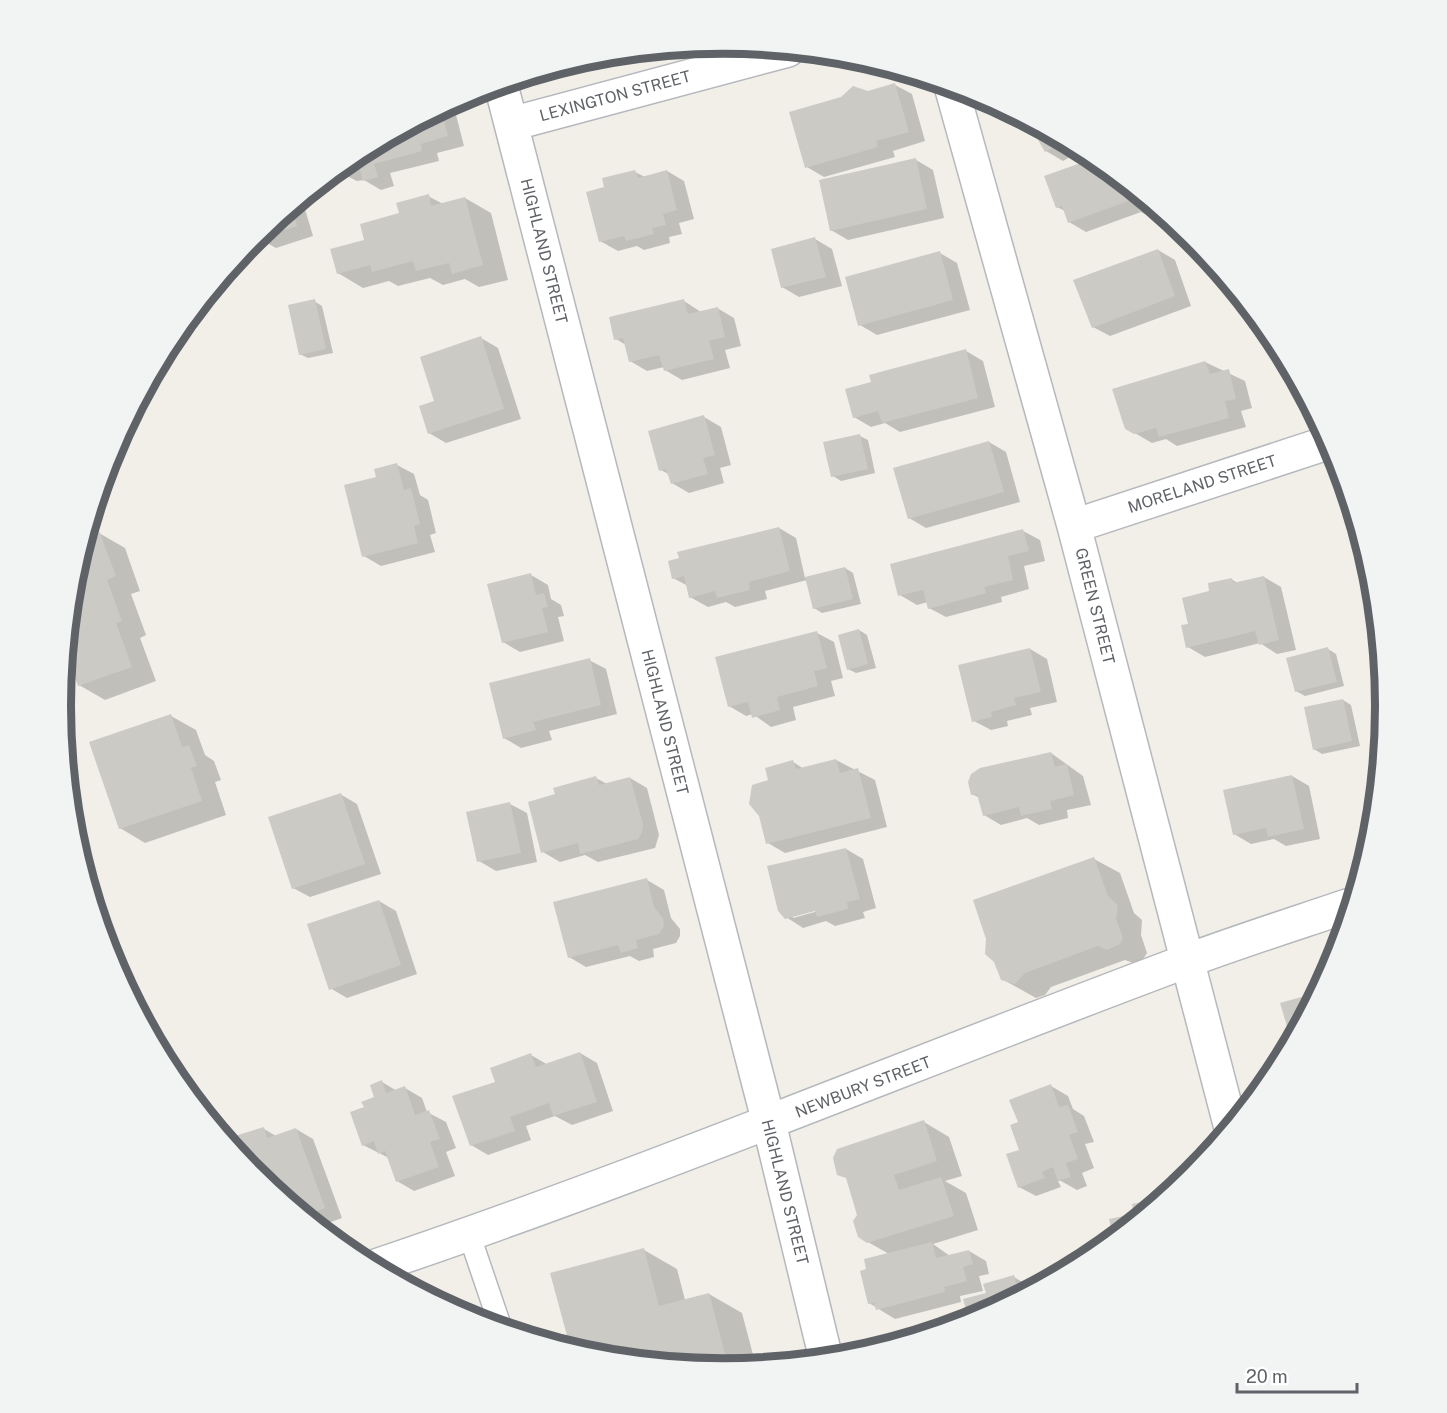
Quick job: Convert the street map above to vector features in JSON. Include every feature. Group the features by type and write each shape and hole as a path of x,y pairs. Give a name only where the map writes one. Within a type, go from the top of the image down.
{"street":[{"name":"LEXINGTON STREET","path":"511,124 768,55"},
{"name":"HIGHLAND STREET","path":"503,93 769,1123 824,1351"},
{"name":"GREEN STREET","path":"954,97 1074,526 1229,1119"},
{"name":"MORELAND STREET","path":"1074,526 1321,445"},
{"name":"NEWBURY STREET","path":"384,1263 470,1234 769,1123 1186,961 1344,907"}],"lane":[{"path":"470,1234 498,1318"}],"building":[{"path":"895,83 909,132 876,141 878,147 805,168 789,112 841,97 853,86 868,91"},
{"path":"443,117 448,136 421,144 422,151 374,164 378,177 363,181 359,167 355,168 397,141"},
{"path":"1034,133 1057,145 1045,152"},
{"path":"916,158 927,209 830,231 819,180"},
{"path":"1083,162 1133,199 1068,223 1062,206 1056,208 1044,176"},
{"path":"635,170 638,178 667,170 677,210 663,214 666,225 652,228 654,234 626,241 624,236 599,242 586,192 604,187 602,178"},
{"path":"429,194 431,206 465,197 483,265 452,274 449,263 416,271 413,261 372,272 370,265 337,274 330,249 364,240 360,224 399,213 396,203"},
{"path":"1134,200 1146,210 1139,212"},
{"path":"294,216 297,226 274,233"},
{"path":"815,237 826,277 781,288 771,249"},
{"path":"1158,249 1175,296 1092,328 1073,280"},
{"path":"940,251 953,300 858,326 845,277"},
{"path":"315,299 326,349 299,355 288,305"},
{"path":"684,299 688,314 718,307 725,337 709,341 714,359 664,371 659,355 629,362 623,338 614,340 609,317"},
{"path":"481,336 504,409 428,434 419,406 434,401 420,357"},
{"path":"966,349 978,398 882,423 878,411 853,418 845,389 871,382 869,375"},
{"path":"1205,361 1210,374 1229,369 1236,399 1225,401 1229,418 1159,437 1156,428 1134,434 1125,429 1112,389"},
{"path":"704,415 715,455 703,458 708,474 671,484 666,469 659,471 648,431"},
{"path":"860,434 868,469 831,477 823,442"},
{"path":"989,441 1004,492 908,519 893,468"},
{"path":"397,463 404,490 411,488 420,524 414,526 418,543 362,557 344,485 376,477 374,469"},
{"path":"779,527 790,571 749,582 750,590 717,598 715,591 689,598 684,576 672,579 668,561 679,558 677,552"},
{"path":"1023,529 1029,551 1008,556 1013,580 984,587 986,593 928,609 923,590 898,596 890,564"},
{"path":"99,531 116,576 107,580 122,621 116,623 132,667 78,686 72,664 84,579 95,533"},
{"path":"845,567 853,599 813,609 805,577"},
{"path":"531,573 536,595 544,593 548,607 542,608 548,632 502,643 487,584"},
{"path":"1264,576 1279,640 1259,645 1255,631 1186,648 1181,625 1188,624 1182,598 1209,591 1208,583 1232,578 1233,583"},
{"path":"859,629 868,664 847,670 838,635"},
{"path":"817,631 827,668 814,671 818,686 777,697 780,710 752,718 748,702 728,707 715,657"},
{"path":"1328,647 1337,682 1295,692 1286,658"},
{"path":"1030,648 1041,692 1014,698 1016,705 991,712 992,717 972,722 958,665"},
{"path":"590,658 601,705 533,722 536,730 503,739 489,683"},
{"path":"1343,699 1352,741 1313,750 1304,707"},
{"path":"171,714 182,747 189,745 197,766 191,768 202,801 119,829 89,742"},
{"path":"1051,752 1055,767 1067,764 1074,795 1050,801 1052,809 1021,816 1019,807 983,816 977,794 971,795 968,782 971,774 980,768"},
{"path":"836,759 840,773 858,768 871,818 766,844 759,816 749,804 752,785 768,780 765,768 793,760 796,769"},
{"path":"1292,775 1304,829 1268,837 1266,828 1233,835 1223,790"},
{"path":"596,776 599,785 630,777 643,824 638,839 580,854 578,843 541,853 528,802 555,794 553,788"},
{"path":"341,793 365,864 292,889 268,817"},
{"path":"510,802 521,853 477,862 466,812"},
{"path":"846,848 860,899 847,902 848,909 817,917 815,911 785,919 778,911 767,866"},
{"path":"1094,857 1108,896 1118,905 1116,919 1123,938 1120,944 1107,950 1098,946 1025,973 1015,984 1001,980 994,962 985,954 986,939 973,900"},
{"path":"647,878 654,907 663,918 664,926 659,934 636,940 638,948 621,953 618,945 568,958 553,902"},
{"path":"379,900 401,965 329,990 307,924"},
{"path":"1309,995 1289,1033 1280,1003"},
{"path":"580,1052 597,1102 553,1116 549,1103 510,1117 515,1131 470,1146 452,1096 495,1082 490,1068 531,1053 536,1067"},
{"path":"382,1080 386,1093 405,1086 415,1115 429,1110 440,1139 430,1142 439,1167 396,1182 385,1151 378,1154 374,1141 362,1146 350,1112 364,1107 361,1102 374,1097 370,1085"},
{"path":"1051,1084 1059,1107 1068,1105 1078,1132 1069,1135 1078,1159 1066,1163 1071,1177 1058,1181 1053,1167 1042,1172 1045,1178 1018,1188 1006,1154 1019,1150 1010,1125 1018,1122 1009,1100"},
{"path":"924,1120 937,1161 894,1175 899,1190 941,1177 954,1216 867,1243 858,1237 853,1221 857,1215 846,1178 837,1175 833,1158 837,1149"},
{"path":"264,1127 267,1138 296,1128 325,1208 312,1213 262,1168 236,1141 235,1136"},
{"path":"1150,1200 1134,1213 1132,1204"},
{"path":"1133,1214 1112,1231 1109,1219"},
{"path":"932,1242 936,1258 969,1250 973,1264 963,1267 967,1281 944,1287 945,1292 876,1310 874,1303 868,1304 860,1271 866,1269 864,1259"},
{"path":"644,1248 659,1306 709,1293 726,1359 681,1358 638,1353 568,1340 550,1273"},
{"path":"1014,1275 1016,1283 1035,1280 966,1311 963,1299 986,1293 983,1284"}]}
